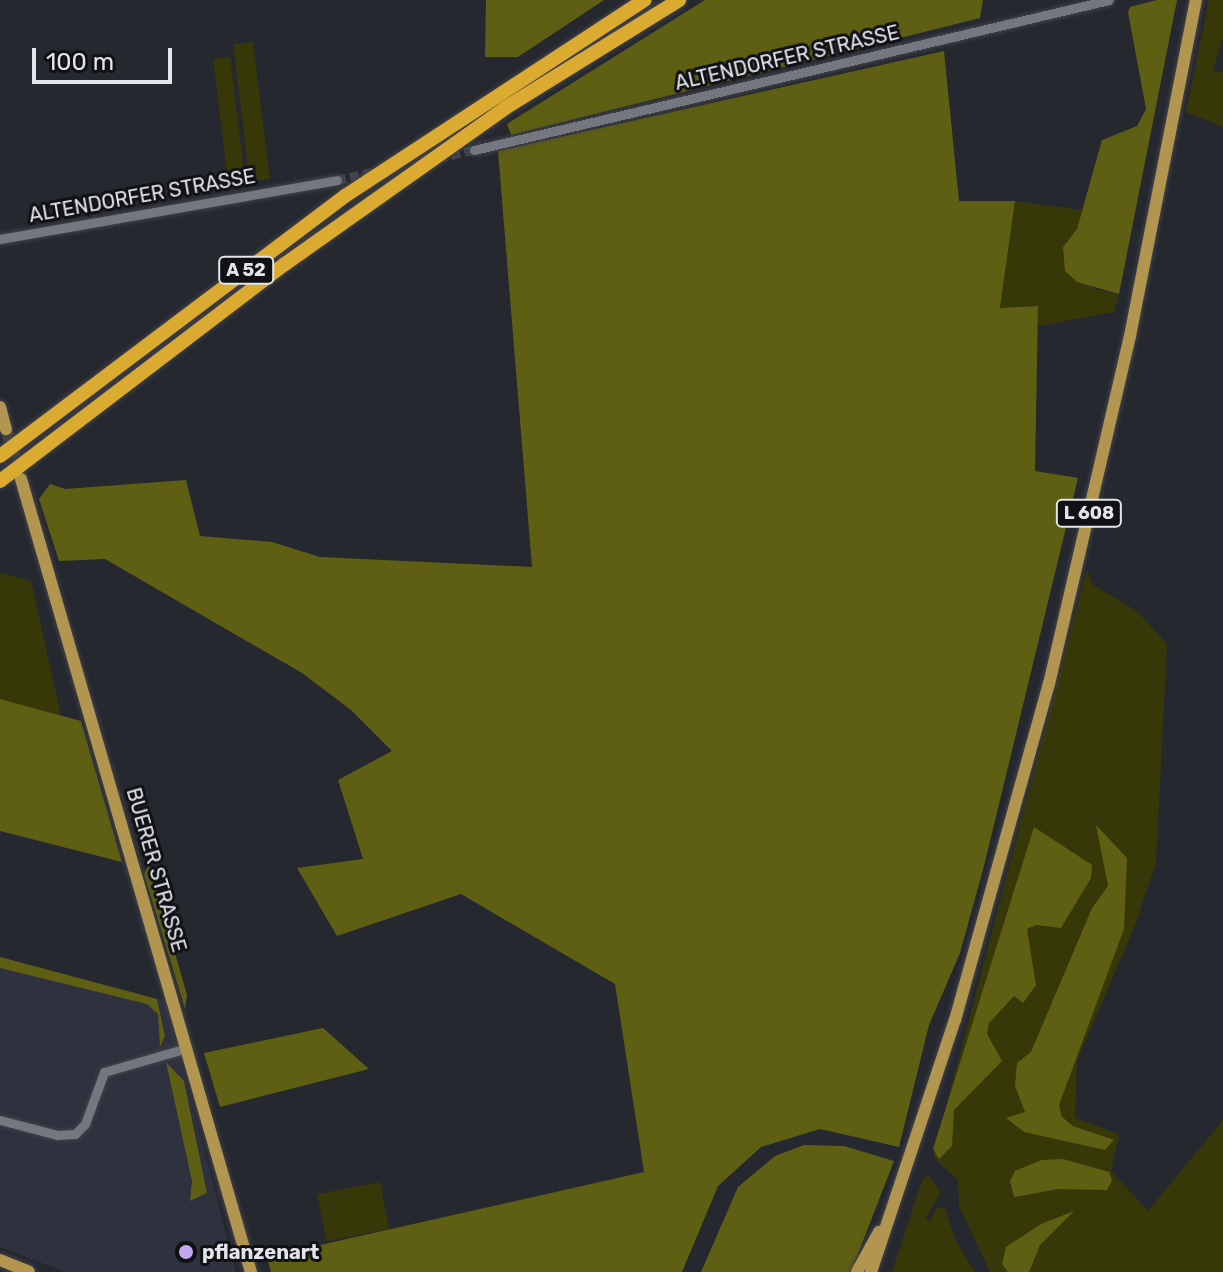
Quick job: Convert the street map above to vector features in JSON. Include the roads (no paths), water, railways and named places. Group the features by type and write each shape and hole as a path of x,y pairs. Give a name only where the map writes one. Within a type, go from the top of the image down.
{"highway":[{"name":"A 52","path":"0,456 345,196 644,0"},
{"name":"A 52","path":"0,481 310,246 505,108 679,0"}],"main road":[{"name":"L 608","path":"871,1272 904,1179 980,937 1053,670 1130,336 1196,0"},
{"path":"0,407 6,429"},
{"name":"BUERER STRASSE","path":"21,479 251,1272"},
{"path":"857,1272 896,1201"},
{"path":"879,1272 896,1201"},
{"path":"0,1260 29,1272"}],"street":[{"name":"ALTENDORFER STRASSE","path":"474,150 1109,0"},
{"name":"ALTENDORFER STRASSE","path":"0,239 337,180"},
{"path":"0,1120 57,1135 75,1134 85,1124 104,1072 187,1048"}],"tunnel":[{"path":"438,158 474,150"},
{"path":"337,180 377,171"},
{"path":"6,429 20,476"}],"place":[{"name":"pflanzenart","path":"186,1252"}]}
